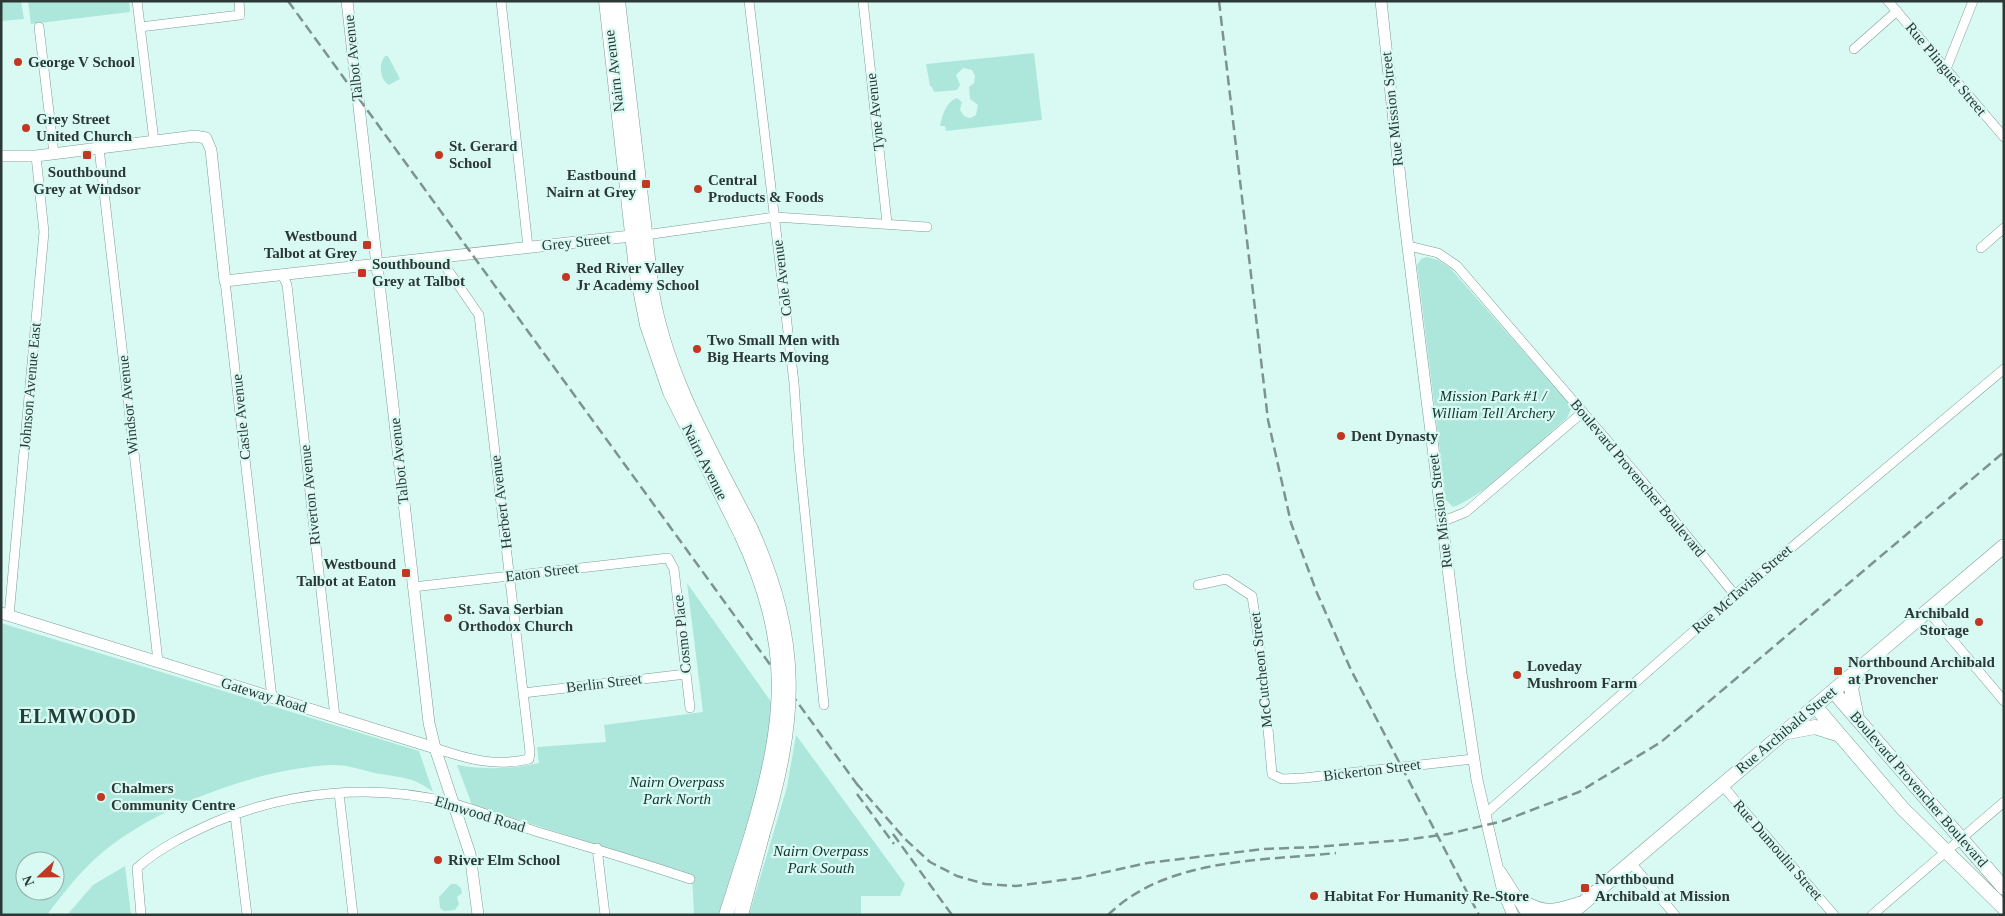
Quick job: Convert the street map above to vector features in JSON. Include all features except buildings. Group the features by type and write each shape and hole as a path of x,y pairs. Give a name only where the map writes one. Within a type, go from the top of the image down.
{"main road":[{"name":"Nairn Avenue","path":"606,1 635,144 643,311 658,362 681,414 746,531 768,601 774,628 779,680 776,742 740,915"},
{"name":"Nairn Avenue","path":"618,1 621,132 639,236"},
{"path":"621,132 635,144"},
{"name":"Rue Archibald Street","path":"1569,915 2004,546"},
{"path":"1860,721 1852,701 1851,688 1864,664"},
{"name":"Boulevard Provencher Boulevard","path":"1833,691 1960,840 2004,888"},
{"name":"Boulevard Provencher Boulevard","path":"1815,706 1903,809 2004,908"},
{"path":"1778,736 1810,727 1826,729 1840,735"},
{"name":"Nairn Avenue","path":"726,915 757,834"},
{"path":"1521,901 1535,909 1551,912 1584,902"}],"street":[{"path":"1,156 36,156 154,142 137,1"},
{"path":"140,27 240,15 239,1"},
{"name":"Talbot Avenue","path":"347,1 429,723 435,748 470,854 478,915"},
{"path":"501,1 528,247"},
{"name":"Cole Avenue","path":"749,1 794,383 799,455 824,705"},
{"name":"Tyne Avenue","path":"863,1 887,223"},
{"name":"Rue Mission Street","path":"1381,1 1441,522 1473,758 1484,814 1503,892 1513,915"},
{"name":"Rue Plinguet Street","path":"1888,1 2004,137"},
{"path":"1946,69 1973,1"},
{"path":"1854,49 1896,12"},
{"path":"39,27 54,154"},
{"name":"Castle Avenue","path":"154,142 195,136 206,138 211,150 272,698"},
{"name":"Windsor Avenue","path":"99,148 158,661"},
{"name":"Johnson Avenue East","path":"5,614 44,232 36,156"},
{"name":"Grey Street","path":"225,282 377,263 639,236 775,217 927,227"},
{"path":"1981,248 2004,228"},
{"name":"Boulevard Provencher Boulevard","path":"1409,246 1438,252 1457,266 1583,412 1735,595"},
{"name":"Herbert Avenue","path":"439,258 479,315 530,752 529,759"},
{"name":"Riverton Avenue","path":"282,274 286,285 336,717"},
{"name":"Rue McTavish Street","path":"1484,814 1735,595 2004,369"},
{"path":"1441,522 1466,512 1583,412"},
{"name":"Eaton Street","path":"413,587 663,558 670,560"},
{"name":"Cosmo Place","path":"670,560 674,569 690,708"},
{"name":"McCutcheon Street","path":"1198,585 1226,579 1252,596 1262,661 1272,774"},
{"path":"1928,611 2004,701"},
{"name":"Gateway Road","path":"5,614 484,762 501,763 529,759"},
{"name":"Berlin Street","path":"523,693 686,674"},
{"name":"Bickerton Street","path":"1272,774 1282,780 1473,758"},
{"name":"Rue Dumoulin Street","path":"1722,785 1834,915"},
{"path":"339,793 353,915"},
{"name":"Elmwood Road","path":"141,915 136,876 137,868 155,854 185,836 235,814 286,800 339,793 396,794 454,804 537,832 597,848 690,879"},
{"path":"1872,915 2004,802"},
{"path":"235,814 246,915"},
{"path":"597,848 605,915"},
{"path":"1631,863 1675,915"},
{"name":"Rue Mission Street","path":"1499,870 1521,901 1528,915"}],"green space":[{"path":"1,1 21,1 24,19 1,21"},
{"path":"28,1 129,1 130,12 31,24"},
{"path":"1034,53 1042,120 946,131 945,126 940,126 947,106 957,98 962,102 960,110 964,116 970,118 976,115 978,105 970,99 969,87 974,83 975,76 972,70 963,68 956,75 960,85 957,90 934,92 930,86 926,64"},
{"path":"385,56 388,56 400,79 389,85 386,83 381,72 381,63"},
{"name":"Mission Park #1 / William Tell Archery","path":"1427,257 1438,260 1451,269 1569,403 1571,409 1567,418 1511,468 1481,492 1453,507 1446,500 1417,265 1421,259"},
{"name":"Nairn Overpass Park North","path":"687,583 772,703 765,766 718,915 694,915 692,875 472,805 457,765 498,768 539,763 537,747 606,742 604,725 703,712"},
{"name":"Chalmers Community Centre","path":"1,623 419,751 433,792 420,783 408,779 338,765 306,767 252,779 198,797 148,821 103,852 65,891 65,851 15,851 15,901 57,901 47,915 1,915"},
{"name":"Nairn Overpass Park South","path":"796,735 905,884 900,896 861,896 861,915 749,915 787,787"},
{"path":"125,866 131,915 67,915 93,885"},
{"path":"451,884 456,884 461,888 462,893 457,897 459,904 455,910 444,911 440,908 439,897"}],"railway":[{"path":"288,1 859,787"},
{"path":"1219,1 1268,420 1291,523 1317,593 1351,670 1479,915"},
{"path":"856,783 905,839 930,862 957,876 985,884 1016,886 1079,878 1147,863 1264,849 1404,840 1448,834 1503,821 1579,792 1661,742 2004,452"},
{"path":"857,794 894,844"},
{"path":"893,834 952,915"},
{"path":"1108,915 1131,896 1157,882 1186,872 1246,861 1336,853"}],"place":[{"name":"George V School","path":"18,62"},
{"name":"Grey Street United Church","path":"26,128"},
{"name":"Southbound Grey at Windsor","path":"87,155"},
{"name":"St. Gerard School","path":"439,155"},
{"name":"Eastbound Nairn at Grey","path":"646,184"},
{"name":"Central Products & Foods","path":"698,189"},
{"name":"Westbound Talbot at Grey","path":"367,245"},
{"name":"Southbound Grey at Talbot","path":"362,273"},
{"name":"Red River Valley Jr Academy School","path":"566,277"},
{"name":"Two Small Men with Big Hearts Moving","path":"697,349"},
{"name":"Dent Dynasty","path":"1341,436"},
{"name":"Westbound Talbot at Eaton","path":"406,573"},
{"name":"St. Sava Serbian Orthodox Church","path":"448,618"},
{"name":"Archibald Storage","path":"1979,622"},
{"name":"Northbound Archibald at Provencher","path":"1838,671"},
{"name":"Loveday Mushroom Farm","path":"1517,675"},
{"name":"Chalmers Community Centre","path":"101,797"},
{"name":"River Elm School","path":"438,860"},
{"name":"Northbound Archibald at Mission","path":"1585,888"},
{"name":"Habitat For Humanity Re-Store","path":"1314,896"}],"district":[{"name":"ELMWOOD","path":"78,716"}]}
